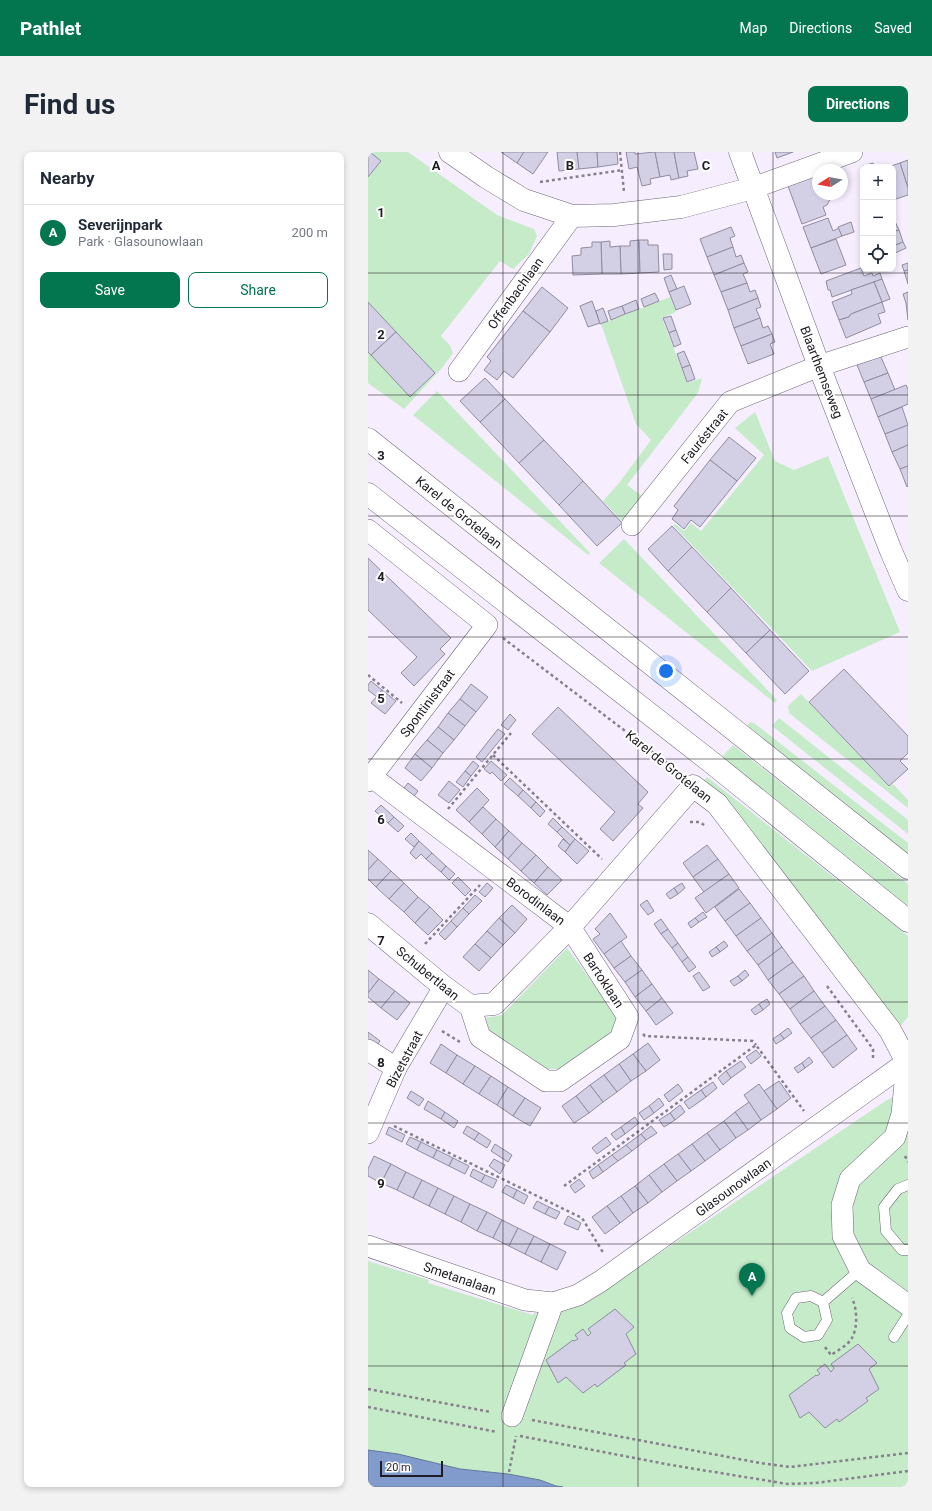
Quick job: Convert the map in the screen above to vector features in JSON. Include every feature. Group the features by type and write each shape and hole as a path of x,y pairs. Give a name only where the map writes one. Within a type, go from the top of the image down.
{"street":[{"path":"450,152 486,177 524,200 572,216 614,216 681,208 753,188 852,152"},
{"name":"Blaarthemseweg","path":"740,152 819,366 891,551 908,590"},
{"name":"Offenbachlaan","path":"459,371 572,216"},
{"name":"Fauréstraat","path":"632,525 730,402 819,366 908,337"},
{"name":"Karel de Grotelaan","path":"368,438 908,868"},
{"path":"368,494 711,762 908,920"},
{"path":"368,530 487,625"},
{"name":"Spontinistraat","path":"369,777 418,716 487,625"},
{"name":"Borodinlaan","path":"369,777 570,927 693,786"},
{"name":"Karel de Grotelaan","path":"693,786 717,804 890,1030 907,1062"},
{"name":"Schubertlaan","path":"368,924 444,987 470,1006"},
{"path":"470,1006 494,1004 570,927"},
{"name":"Bartoklaan","path":"470,1006 480,1037 546,1081 560,1081 620,1039 628,1017 570,927"},
{"name":"Bizetstraat","path":"372,1125 396,1068 444,987"},
{"path":"368,1050 396,1068"},
{"path":"907,1062 902,1114 895,1138 850,1179 842,1205 844,1236 853,1276 908,1305"},
{"name":"Glasounowlaan","path":"553,1303 578,1295 602,1281 810,1120 907,1062"},
{"name":"Smetanalaan","path":"368,1246 525,1300 553,1303"},
{"path":"513,1429 553,1303"}],"lane":[{"path":"908,1185 898,1189 884,1206 886,1231 902,1250 908,1250"},
{"path":"823,1302 853,1276"},
{"path":"811,1296 823,1302 827,1320 818,1334 804,1337 790,1328 786,1313 796,1298 811,1296"},
{"path":"894,1337 908,1315"}],"path":[{"path":"538,182 623,170 620,152"},
{"name":"Karel de Grotelaan","path":"487,625 675,768 693,786"},
{"path":"368,675 418,716"},
{"path":"435,825 511,733"},
{"path":"494,755 604,860"},
{"path":"685,825 689,822 699,822 710,828"},
{"path":"410,959 494,870"},
{"path":"826,986 873,1049 873,1060 870,1065"},
{"path":"628,1017 645,1036 753,1041 810,1120"},
{"path":"564,1186 756,1045"},
{"path":"810,1108 810,1120"},
{"path":"372,1125 582,1218 606,1258"},
{"path":"818,1334 831,1355 842,1348 852,1338 856,1321 853,1276"},
{"path":"368,1389 513,1429 670,1465 780,1483 815,1483 908,1471"},
{"path":"368,1407 498,1432"},
{"path":"513,1429 790,1467 908,1453"},
{"path":"509,1472 513,1429"},
{"path":"815,1483 816,1487"}],"green space":[{"path":"368,152 408,152 497,215 534,229 537,236 529,254 513,269 500,261 441,336 450,345 453,353 442,368 404,409 368,383"},
{"path":"670,297 676,312 662,318 687,383 702,378 698,393 627,485 642,496 622,521 603,501 619,483 651,440 636,424 601,324"},
{"path":"437,391 590,553 588,555 413,415"},
{"path":"755,412 775,461 794,470 828,456 900,632 812,671 673,525 675,524 684,531 691,523 701,531 764,455 735,428"},
{"path":"624,539 777,700 775,703 599,563"},
{"path":"801,694 889,787 893,784 908,800 908,808 789,713 788,706"},
{"path":"779,718 908,820 908,834 772,726"},
{"path":"750,722 754,723 908,843 908,855 747,726"},
{"path":"733,745 908,884 908,908 721,758"},
{"path":"707,777 908,936 908,1017 897,1030 703,782"},
{"path":"567,948 618,1017 612,1034 558,1069 547,1069 490,1032 486,1018 502,1015"},
{"path":"908,1089 908,1487 563,1487 540,1480 508,1474 460,1469 398,1454 368,1450 368,1261 429,1280 428,1283 533,1315 534,1313 542,1315 609,1287 887,1100"}],"water":[{"path":"368,1450 398,1454 460,1469 508,1474 540,1480 563,1487 368,1487"}],"building":[{"path":"368,152 381,161 368,177"},
{"path":"501,152 524,152 517,163"},
{"path":"524,152 548,152 533,174 517,163"},
{"path":"557,152 577,152 579,169 559,171"},
{"path":"577,152 597,152 598,167 579,169"},
{"path":"597,152 617,152 618,164 598,167"},
{"path":"626,152 635,152 635,154 655,152 660,177 650,179 651,184 642,186 637,167 629,169"},
{"path":"655,152 674,152 679,178 671,180 670,175 660,177"},
{"path":"674,152 694,152 698,169 687,171 688,176 679,178"},
{"path":"775,152 793,152 777,158"},
{"path":"908,160 908,188 900,163"},
{"path":"900,163 908,188 908,195 896,199 896,164"},
{"path":"812,177 812,200 830,200 827,205 823,207 826,215 802,224 788,186"},
{"path":"828,218 833,231 839,228 842,236 811,248 803,227"},
{"path":"851,222 854,232 842,236 838,227"},
{"path":"896,224 899,230 896,231"},
{"path":"731,227 735,236 730,238 733,247 707,257 700,239"},
{"path":"899,230 903,242 896,245 896,236 896,231"},
{"path":"836,239 846,265 821,274 811,248"},
{"path":"639,240 640,273 621,274 620,246 630,246 630,241"},
{"path":"639,240 648,240 648,245 658,245 659,272 640,273"},
{"path":"610,241 610,247 620,246 621,274 602,274 601,242"},
{"path":"592,242 601,242 602,274 573,275 572,256 581,255 581,248 592,247"},
{"path":"903,242 906,248 896,253 896,245"},
{"path":"733,247 736,257 741,255 744,263 714,275 707,257"},
{"path":"663,254 672,254 672,269 664,270"},
{"path":"744,263 748,272 743,274 747,283 721,292 714,275"},
{"path":"908,263 908,270 904,271 902,265"},
{"path":"860,268 860,272 862,272 864,276 872,273 873,276 880,273 882,279 832,297 830,290 828,290 826,281"},
{"path":"908,270 908,284 904,271"},
{"path":"671,275 677,289 669,292 664,278"},
{"path":"882,279 890,299 882,302 874,282"},
{"path":"874,282 882,302 839,320 832,302 852,294 851,290"},
{"path":"747,283 750,292 755,290 758,298 728,310 721,292"},
{"path":"684,286 691,304 676,310 669,292"},
{"path":"542,287 568,308 550,332 523,311"},
{"path":"908,292 908,320 906,303 903,294"},
{"path":"655,293 659,301 644,307 641,299"},
{"path":"758,298 761,307 756,309 760,318 734,328 728,310"},
{"path":"636,300 639,309 625,314 622,306"},
{"path":"592,301 600,323 588,327 580,306"},
{"path":"368,302 396,332 371,355 368,352"},
{"path":"882,302 885,312 878,314 881,323 846,338 839,320"},
{"path":"622,306 625,314 611,320 608,311"},
{"path":"603,308 608,321 600,324 596,311"},
{"path":"523,311 550,332 513,378 504,371 497,380 484,370 491,361 487,357"},
{"path":"671,316 676,330 669,333 663,318"},
{"path":"760,318 763,328 768,326 772,334 741,346 734,328"},
{"path":"676,330 681,344 674,347 669,333"},
{"path":"396,332 435,373 410,397 371,355"},
{"path":"772,334 775,342 770,344 774,354 748,364 741,346"},
{"path":"684,351 690,365 682,368 677,354"},
{"path":"880,355 888,373 864,382 857,365"},
{"path":"690,365 695,379 687,382 682,368"},
{"path":"888,373 895,390 871,399 864,382"},
{"path":"485,378 505,399 480,422 460,401"},
{"path":"906,385 908,389 908,404 878,417 871,399"},
{"path":"505,399 544,440 519,463 480,422"},
{"path":"902,407 908,425 885,434 878,417"},
{"path":"908,425 908,445 892,452 885,434"},
{"path":"729,437 756,458 737,481 710,460"},
{"path":"544,440 583,481 559,505 519,463"},
{"path":"908,445 908,466 900,469 892,452"},
{"path":"710,460 737,481 700,527 691,520 684,529 672,519 678,510 674,506"},
{"path":"908,466 908,486 907,487 900,469"},
{"path":"583,481 622,523 597,546 559,505"},
{"path":"672,526 692,547 668,571 648,549"},
{"path":"692,547 731,588 707,612 668,571"},
{"path":"368,558 451,638 440,649 445,654 414,686 401,673 417,657 368,610"},
{"path":"731,588 770,630 746,653 707,612"},
{"path":"770,630 809,671 785,694 746,653"},
{"path":"844,669 908,736 908,753 900,761 908,769 889,786 809,702"},
{"path":"371,681 382,690 377,697 368,690 368,685"},
{"path":"471,684 488,697 476,712 460,699"},
{"path":"382,690 396,701 385,714 371,703"},
{"path":"460,699 476,712 465,726 448,713"},
{"path":"558,707 648,792 638,804 643,808 613,841 600,829 615,812 532,734"},
{"path":"448,713 465,726 454,740 438,727"},
{"path":"510,714 516,720 508,730 501,725"},
{"path":"438,727 454,740 443,753 427,740"},
{"path":"498,729 505,734 482,762 476,757"},
{"path":"427,740 443,753 432,768 415,754"},
{"path":"415,754 432,768 421,781 405,768"},
{"path":"473,761 479,766 471,776 465,771"},
{"path":"491,761 507,775 501,781 492,772 490,774 484,769"},
{"path":"465,771 471,776 463,787 456,782"},
{"path":"510,778 523,790 518,796 504,784"},
{"path":"449,781 460,790 449,803 438,795"},
{"path":"408,783 418,791 411,800 401,792"},
{"path":"477,788 489,800 469,822 456,810"},
{"path":"523,790 536,802 531,808 518,796"},
{"path":"536,802 545,811 540,817 531,808"},
{"path":"381,805 394,817 388,823 375,811"},
{"path":"483,807 496,819 482,834 469,822"},
{"path":"394,817 404,826 398,832 388,823"},
{"path":"553,818 562,827 557,832 548,824"},
{"path":"496,819 509,831 495,847 482,834"},
{"path":"562,827 575,839 570,845 557,832"},
{"path":"509,831 522,843 508,859 495,847"},
{"path":"411,833 419,841 414,847 405,839"},
{"path":"563,839 570,845 565,852 558,846"},
{"path":"575,839 589,851 577,864 565,852"},
{"path":"419,841 432,853 426,859 421,854 416,859 410,853"},
{"path":"522,843 536,855 521,871 508,859"},
{"path":"707,845 718,859 693,877 683,863"},
{"path":"368,850 378,859 368,870"},
{"path":"432,853 446,866 441,872 426,859"},
{"path":"536,855 548,867 534,883 521,871"},
{"path":"378,859 391,871 376,887 368,879 368,870"},
{"path":"718,859 729,874 704,892 693,877"},
{"path":"446,866 455,874 449,880 441,872"},
{"path":"548,867 562,880 547,895 534,883"},
{"path":"391,871 404,883 389,899 376,887"},
{"path":"729,874 739,888 706,913 695,898"},
{"path":"458,877 471,890 465,896 452,883"},
{"path":"404,883 418,897 404,912 389,899"},
{"path":"487,883 493,888 485,897 479,892"},
{"path":"682,883 685,888 678,894 674,888"},
{"path":"674,888 678,894 670,899 666,894"},
{"path":"739,889 750,903 725,921 715,907"},
{"path":"475,895 482,901 469,914 463,908"},
{"path":"418,897 430,907 415,923 404,912"},
{"path":"647,900 654,911 648,915 640,905"},
{"path":"750,903 761,918 736,936 725,921"},
{"path":"512,905 527,919 515,933 499,918"},
{"path":"430,907 443,920 428,935 415,923"},
{"path":"463,908 469,914 457,927 451,921"},
{"path":"703,912 707,917 699,922 695,918"},
{"path":"610,913 627,937 604,954 593,939 600,934 595,929"},
{"path":"499,918 515,933 503,945 487,931"},
{"path":"695,918 699,922 691,928 688,923"},
{"path":"761,918 772,933 747,951 736,936"},
{"path":"661,919 668,929 661,934 654,924"},
{"path":"451,921 457,927 445,940 439,934"},
{"path":"668,929 678,943 672,948 661,934"},
{"path":"487,931 503,945 491,958 475,944"},
{"path":"772,933 782,947 758,965 747,951"},
{"path":"621,941 631,956 614,968 604,954"},
{"path":"724,941 728,946 720,952 716,947"},
{"path":"678,943 688,957 682,962 672,948"},
{"path":"475,944 491,958 479,971 463,957"},
{"path":"716,947 720,952 712,957 709,952"},
{"path":"782,947 793,962 768,980 758,965"},
{"path":"631,956 642,970 625,982 614,968"},
{"path":"688,957 696,967 689,972 682,962"},
{"path":"793,962 804,976 779,994 768,980"},
{"path":"368,970 379,979 368,993"},
{"path":"642,970 652,984 635,997 625,982"},
{"path":"745,970 749,975 742,981 738,976"},
{"path":"699,972 710,987 703,991 693,976"},
{"path":"738,976 742,981 734,986 730,981"},
{"path":"804,976 814,991 790,1009 779,994"},
{"path":"379,979 395,991 381,1008 368,997 368,993"},
{"path":"652,984 662,998 646,1011 635,997"},
{"path":"395,991 410,1003 397,1020 381,1008"},
{"path":"814,991 825,1006 800,1024 790,1009"},
{"path":"662,998 673,1013 656,1025 646,1011"},
{"path":"767,999 770,1004 763,1010 759,1004"},
{"path":"759,1004 763,1010 755,1015 751,1010"},
{"path":"825,1006 836,1020 811,1038 800,1024"},
{"path":"836,1020 847,1035 822,1053 811,1038"},
{"path":"788,1028 792,1033 784,1039 780,1034"},
{"path":"368,1032 380,1041 375,1048 368,1043"},
{"path":"780,1034 784,1039 776,1044 773,1039"},
{"path":"847,1035 857,1049 833,1068 822,1053"},
{"path":"648,1043 660,1060 646,1071 633,1054"},
{"path":"441,1044 457,1055 446,1073 430,1063"},
{"path":"756,1050 761,1056 751,1064 746,1057"},
{"path":"633,1054 646,1071 631,1081 619,1064"},
{"path":"457,1055 475,1066 463,1084 446,1073"},
{"path":"809,1057 813,1062 805,1068 802,1063"},
{"path":"741,1061 746,1067 731,1078 726,1071"},
{"path":"802,1063 805,1068 798,1073 794,1068"},
{"path":"619,1064 631,1081 617,1092 604,1075"},
{"path":"475,1066 491,1076 479,1094 463,1084"},
{"path":"726,1071 731,1078 723,1085 718,1078"},
{"path":"604,1075 617,1092 603,1102 590,1085"},
{"path":"491,1076 508,1087 497,1105 479,1094"},
{"path":"779,1081 791,1098 777,1109 764,1091"},
{"path":"713,1082 717,1088 706,1097 701,1090"},
{"path":"678,1084 683,1091 669,1102 664,1095"},
{"path":"759,1084 777,1109 761,1120 744,1095"},
{"path":"590,1085 603,1102 589,1113 576,1096"},
{"path":"508,1087 525,1098 513,1116 497,1105"},
{"path":"701,1090 706,1097 689,1109 684,1102"},
{"path":"411,1091 424,1099 419,1106 407,1098"},
{"path":"576,1096 589,1113 574,1123 562,1106"},
{"path":"525,1098 541,1108 530,1126 513,1116"},
{"path":"659,1098 664,1105 654,1113 649,1106"},
{"path":"428,1101 445,1112 441,1119 424,1109"},
{"path":"749,1102 761,1120 748,1130 735,1112"},
{"path":"680,1105 685,1112 675,1120 670,1113"},
{"path":"649,1106 654,1113 644,1120 639,1113"},
{"path":"445,1112 458,1121 454,1128 441,1119"},
{"path":"735,1112 748,1130 736,1138 724,1121"},
{"path":"670,1113 675,1120 664,1127 659,1120"},
{"path":"635,1117 639,1123 625,1134 621,1127"},
{"path":"724,1121 736,1138 720,1150 707,1133"},
{"path":"467,1126 479,1133 474,1140 463,1133"},
{"path":"651,1126 657,1133 646,1140 641,1134"},
{"path":"389,1127 405,1135 402,1142 386,1134"},
{"path":"621,1127 625,1134 616,1140 611,1134"},
{"path":"479,1133 491,1141 487,1148 474,1140"},
{"path":"707,1133 720,1150 705,1161 692,1144"},
{"path":"641,1134 646,1140 632,1151 626,1145"},
{"path":"410,1137 421,1142 417,1150 406,1144"},
{"path":"606,1137 611,1144 597,1154 592,1148"},
{"path":"421,1142 437,1150 433,1158 417,1150"},
{"path":"495,1144 512,1155 508,1162 491,1151"},
{"path":"692,1144 705,1161 691,1171 678,1154"},
{"path":"626,1145 632,1151 618,1161 612,1155"},
{"path":"437,1150 453,1158 449,1166 433,1158"},
{"path":"678,1154 691,1171 677,1181 664,1164"},
{"path":"612,1155 618,1161 603,1172 598,1165"},
{"path":"374,1156 391,1164 381,1183 368,1176 368,1169"},
{"path":"453,1158 469,1166 465,1174 449,1166"},
{"path":"494,1159 505,1165 500,1174 489,1166"},
{"path":"391,1164 406,1172 397,1190 381,1183"},
{"path":"664,1164 677,1181 662,1192 649,1175"},
{"path":"598,1165 603,1172 593,1179 589,1172"},
{"path":"473,1169 485,1175 481,1182 470,1176"},
{"path":"406,1172 422,1180 413,1198 397,1190"},
{"path":"485,1175 497,1180 493,1188 481,1182"},
{"path":"649,1175 662,1192 648,1203 635,1186"},
{"path":"579,1179 585,1186 575,1193 570,1186"},
{"path":"422,1180 438,1188 429,1206 413,1198"},
{"path":"506,1185 517,1190 513,1198 502,1192"},
{"path":"635,1186 648,1203 633,1213 621,1196"},
{"path":"438,1188 454,1196 445,1214 429,1206"},
{"path":"517,1190 528,1196 524,1204 513,1198"},
{"path":"454,1196 470,1204 461,1222 445,1214"},
{"path":"621,1196 633,1213 620,1223 607,1206"},
{"path":"537,1201 549,1207 545,1214 533,1208"},
{"path":"470,1204 487,1212 477,1231 461,1222"},
{"path":"607,1206 620,1223 605,1234 592,1217"},
{"path":"549,1207 560,1212 556,1219 545,1214"},
{"path":"487,1212 502,1220 493,1238 477,1231"},
{"path":"568,1216 581,1223 578,1230 564,1224"},
{"path":"502,1220 518,1228 509,1246 493,1238"},
{"path":"518,1228 534,1236 525,1254 509,1246"},
{"path":"534,1236 550,1244 541,1262 525,1254"},
{"path":"550,1244 566,1252 557,1270 541,1262"},
{"path":"615,1309 634,1327 626,1334 636,1354 624,1363 626,1365 597,1387 595,1384 583,1393 566,1377 558,1383 546,1360 573,1340 578,1339 575,1335 583,1329 588,1336 591,1333 588,1329"},
{"path":"858,1344 877,1363 869,1369 879,1389 866,1398 868,1401 839,1422 837,1419 825,1428 809,1412 800,1418 789,1395 816,1375 817,1376 820,1374 817,1370 825,1364 831,1372 834,1368 831,1364"}],"place":[{"name":"Severijnpark","path":"752,1296"}]}
